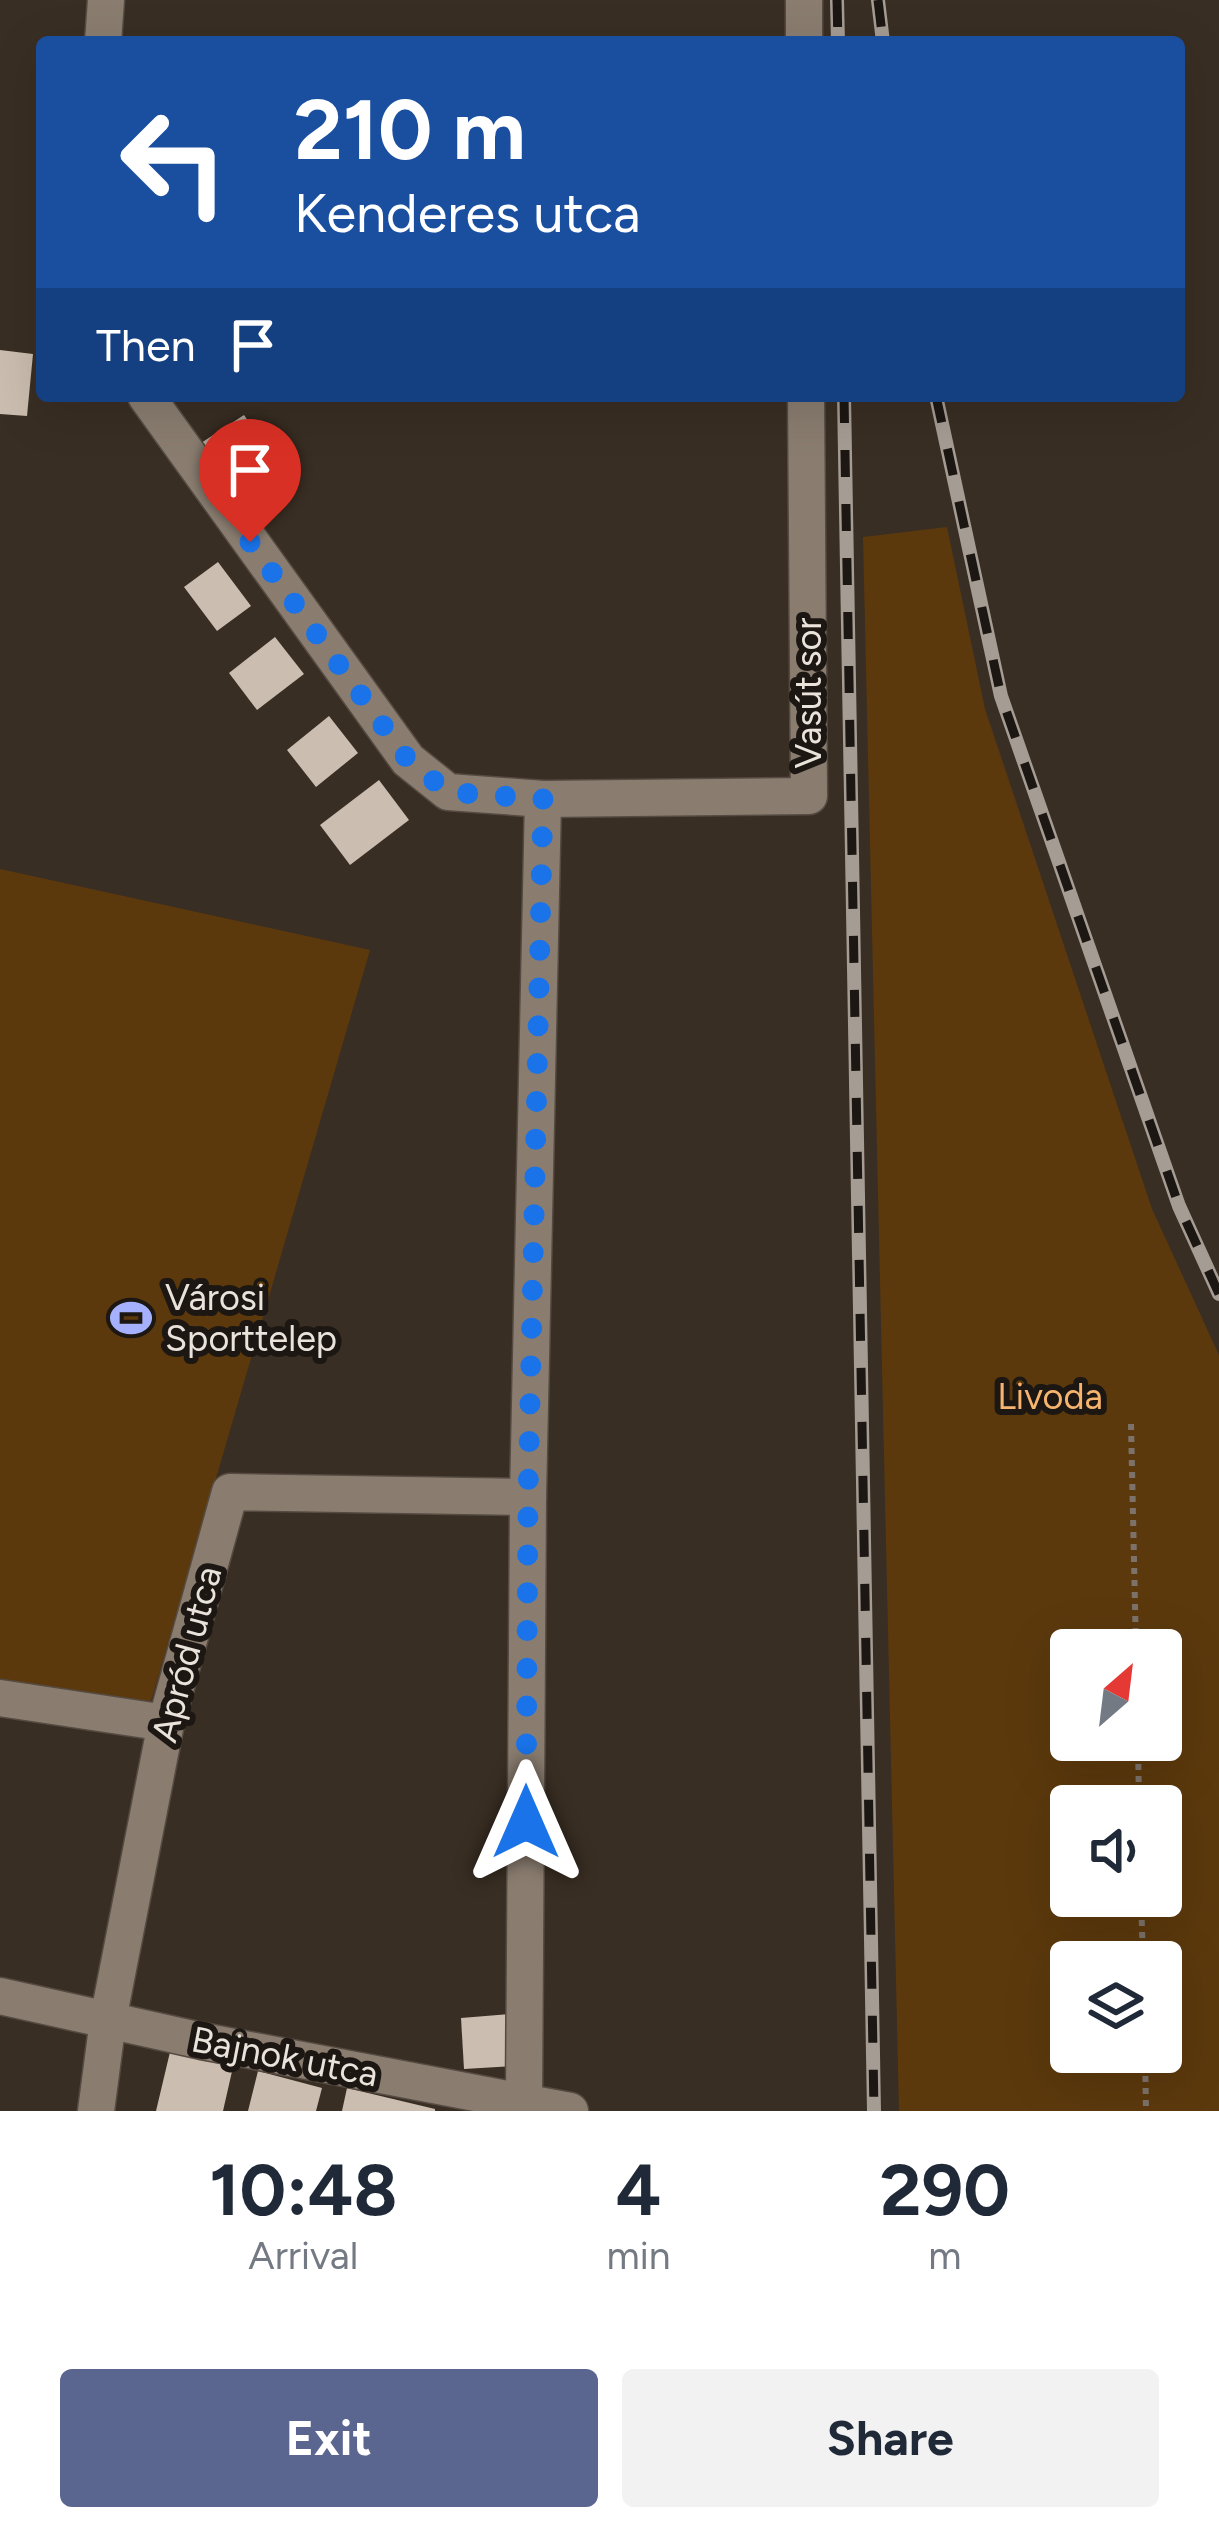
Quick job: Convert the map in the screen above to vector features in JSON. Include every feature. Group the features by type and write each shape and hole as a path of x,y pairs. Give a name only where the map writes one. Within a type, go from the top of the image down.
{"street":[{"path":"103,36 106,0"},
{"path":"804,0 804,36"},
{"path":"150,402 408,760 448,792 543,799 528,1497 524,2101"},
{"name":"Vasút sor","path":"543,799 809,796 806,402"},
{"name":"Apród utca","path":"96,2111 108,2020 166,1723 230,1492 528,1497"},
{"path":"0,1698 166,1723"},
{"name":"Bajnok utca","path":"0,1996 571,2111"}],"path":[{"path":"1132,1424 1136,1629"},
{"path":"1145,2073 1146,2111"}],"green space":[{"name":"Livoda","path":"947,527 985,709 1152,1209 1219,1355 1219,2111 899,2111 863,537"},
{"name":"Városi Sporttelep","path":"0,869 370,950 149,1708 0,1686"}],"building":[{"path":"0,350 33,354 27,416 0,414"},
{"path":"244,415 282,471 239,500 201,443"},
{"path":"218,562 251,606 217,631 184,587"},
{"path":"275,637 304,674 257,710 229,673"},
{"path":"329,716 358,753 316,787 287,750"},
{"path":"379,780 409,820 350,865 320,825"},
{"path":"510,2014 514,2066 464,2069 461,2018"},
{"path":"170,2052 233,2067 223,2111 156,2111"},
{"path":"258,2071 322,2088 316,2111 248,2111"},
{"path":"347,2088 435,2109 435,2111 342,2111"}],"railway":[{"path":"837,0 838,36"},
{"path":"878,0 882,36"},
{"path":"844,402 874,2111"},
{"path":"937,402 1001,696 1179,1206 1219,1294"}],"place":[{"name":"Városi Sporttelep","path":"131,1318"}],"route":[{"path":"250,542 408,760 448,792 543,799 526,1822"}]}
